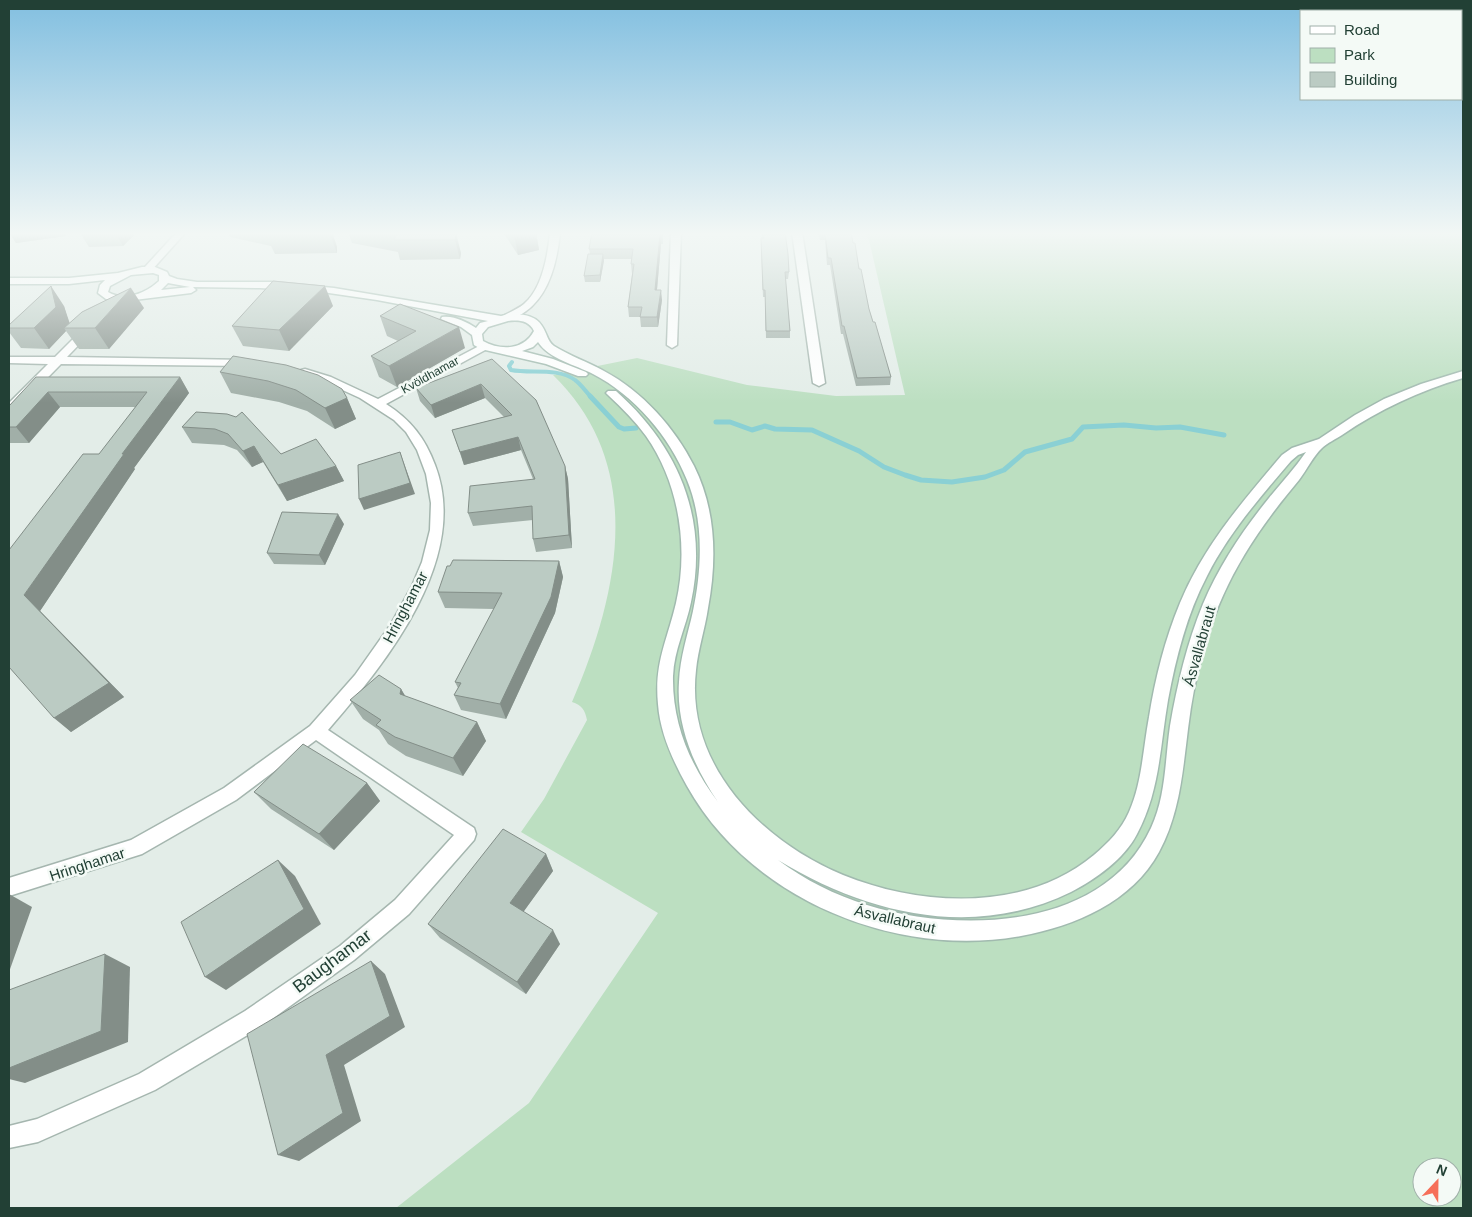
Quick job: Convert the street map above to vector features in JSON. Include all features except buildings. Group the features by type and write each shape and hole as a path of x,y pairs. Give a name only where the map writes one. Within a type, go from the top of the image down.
{"main road":[{"path":"103,289 107,296 116,302 147,294 225,289 345,298 445,318 465,325 477,334"},
{"path":"147,294 156,289"},
{"path":"304,289 394,300 448,312 503,318 534,326"},
{"path":"483,346 478,343 477,334 484,325 529,305 537,289"},
{"path":"672,345 674,289"},
{"path":"805,289 819,383"},
{"path":"505,351 524,347 537,337 529,305"},
{"path":"9,410 99,320"},
{"name":"Ásvallabraut","path":"534,326 545,345 603,374 643,407 663,429 685,461 696,486 707,540 707,567 701,612 689,655 686,697 689,720 695,742 718,788 735,811 756,832 779,851 805,867 833,881 862,891 922,906 985,907 1039,897 1062,888 1085,875 1118,846 1131,828 1146,791 1156,717 1167,666 1198,578 1230,529 1295,451 1316,446 1368,412 1403,394 1463,374"},
{"name":"Ásvallabraut","path":"483,346 574,370 599,384 622,401 652,434 678,482 685,515 689,564 684,602 664,674 665,699 668,720 684,767 699,792 738,838 761,859 801,886 846,908 877,918 945,931 982,932 1046,921 1076,910 1123,882 1147,857 1166,814 1174,779 1181,711 1201,630 1213,599 1238,551 1269,507 1310,458 1316,446"},
{"name":"Kvöldhamar","path":"378,404 483,346"},
{"path":"9,360 266,364"},
{"name":"Hringhamar","path":"9,887 135,848 230,794 316,731 361,680 396,628 419,586 429,562 437,530 438,503 432,474 423,450 405,424 378,404 327,379 290,369"},
{"name":"Baughamar","path":"9,1137 38,1130 148,1082 252,1018 347,953 402,907 467,834 316,731"}],"green space":[{"path":"880,289 1463,289 1463,1208 396,1208 529,1103 658,913 521,832 544,799 587,720 582,708 572,702 589,661 602,618 611,575 615,532 613,490 602,449 583,411 553,375 637,358 747,385 836,396 905,395"}],"waterway":[{"path":"512,362 509,366 511,370 552,372 568,376 577,382 592,398"},
{"path":"590,396 619,427 624,429 636,428"},
{"path":"716,422 730,422 752,430 765,426 775,429 812,430 859,451 884,467 905,475 921,480 952,482 985,477 1004,470 1025,452 1072,439 1083,427 1124,425 1156,428 1180,427 1224,435"}]}
